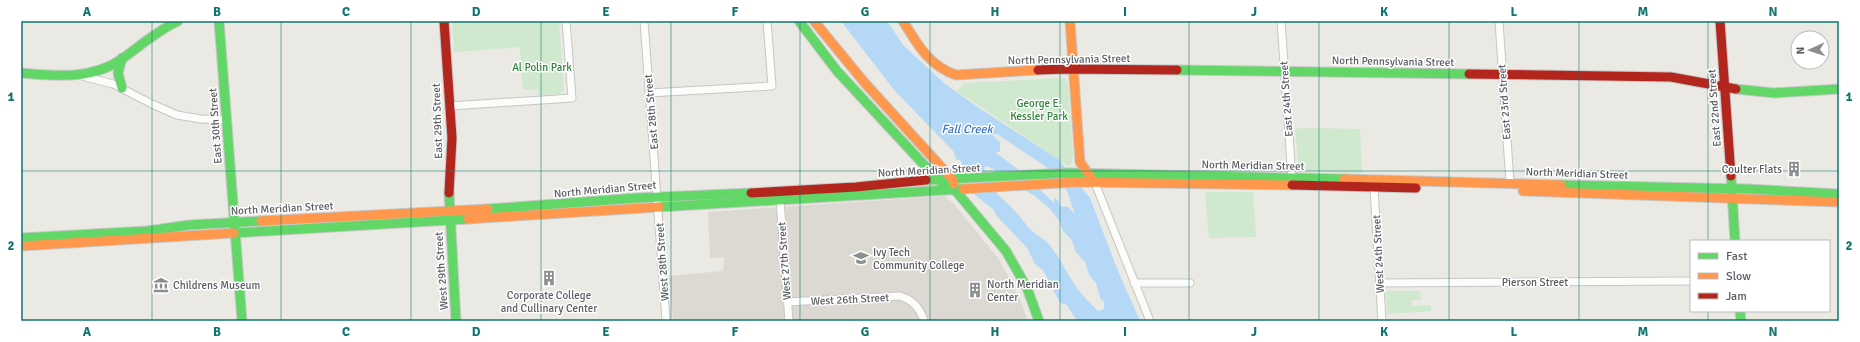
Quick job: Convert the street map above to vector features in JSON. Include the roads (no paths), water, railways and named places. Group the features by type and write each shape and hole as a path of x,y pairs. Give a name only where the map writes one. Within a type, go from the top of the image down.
{"main road":[{"path":"21,73 55,76 80,76 102,69 122,58 153,33 178,21"},
{"name":"East 30th Street","path":"219,21 242,321"},
{"name":"East 29th Street","path":"444,21 452,138 449,216"},
{"path":"799,21 854,91 938,180 955,190 1006,251 1027,288 1039,321"},
{"path":"814,21 849,67 953,180 955,190"},
{"name":"North Pennsylvania Street","path":"903,21 933,64 946,72 961,75 1073,69 1671,77 1691,79 1725,88 1767,93 1839,89"},
{"path":"1070,21 1080,162 1095,183"},
{"name":"East 22nd Street","path":"1720,21 1735,240"},
{"path":"122,58 118,67 117,75 122,88"},
{"name":"North Meridian Street","path":"21,246 234,228 657,203 938,180 1069,173 1510,183 1732,193 1839,202"},
{"name":"North Meridian Street","path":"657,203 780,200 1076,182 1141,184 1188,183 1374,188 1839,194"},
{"name":"West 29th Street","path":"449,216 456,321"},
{"name":"North Meridian Street","path":"21,238 147,231 189,225 234,228"}],"street":[{"path":"450,106 572,98 566,21"},
{"name":"East 28th Street","path":"644,21 657,203"},
{"path":"649,94 772,86 767,21"},
{"name":"East 24th Street","path":"1281,21 1292,178"},
{"name":"East 23rd Street","path":"1499,21 1510,183"},
{"path":"80,76 105,81 122,88 154,106 177,114 201,119 226,120"},
{"path":"1095,183 1150,321"},
{"name":"West 24th Street","path":"1374,188 1382,321"},
{"name":"West 27th Street","path":"780,200 789,321"},
{"name":"West 28th Street","path":"657,203 666,321"},
{"name":"Pierson Street","path":"1379,283 1690,281"},
{"path":"1134,283 1190,282"},
{"name":"West 26th Street","path":"787,302 899,296 906,298 917,306 924,321"}],"water":[{"name":"Fall Creek","path":"841,21 887,21 904,46 944,83 979,108 1061,161 1090,198 1118,271 1140,321 1077,321 1067,305 1060,303 1043,270 1035,264 1027,248 996,215 994,210 975,195 964,172 961,161 956,159 954,152 895,91","holes":["997,134 1045,166 1067,191 1075,214 1068,207 1060,206 1058,200 1054,198 1054,203 1019,170 995,152 1000,152 1000,142 992,135","987,166 1007,176 1017,186 1035,196 1051,210 1060,222 1063,231 1071,239 1075,251 1085,262 1089,275 1096,283 1101,300 1104,301 1104,309 1098,311 1087,300 1077,288 1049,244 1035,234 996,192 984,168"]}],"place":[{"name":"Coulter Flats","path":"1794,169"},
{"name":"Ivy Tech Community College","path":"861,258"},
{"name":"Corporate College and Cullinary Center","path":"549,278"},
{"name":"Childrens Museum","path":"161,285"},
{"name":"North Meridian Center","path":"975,290"}],"park label":[{"name":"Al Polin Park","path":"542,67"},
{"name":"George E. Kessler Park","path":"1039,109"}]}
